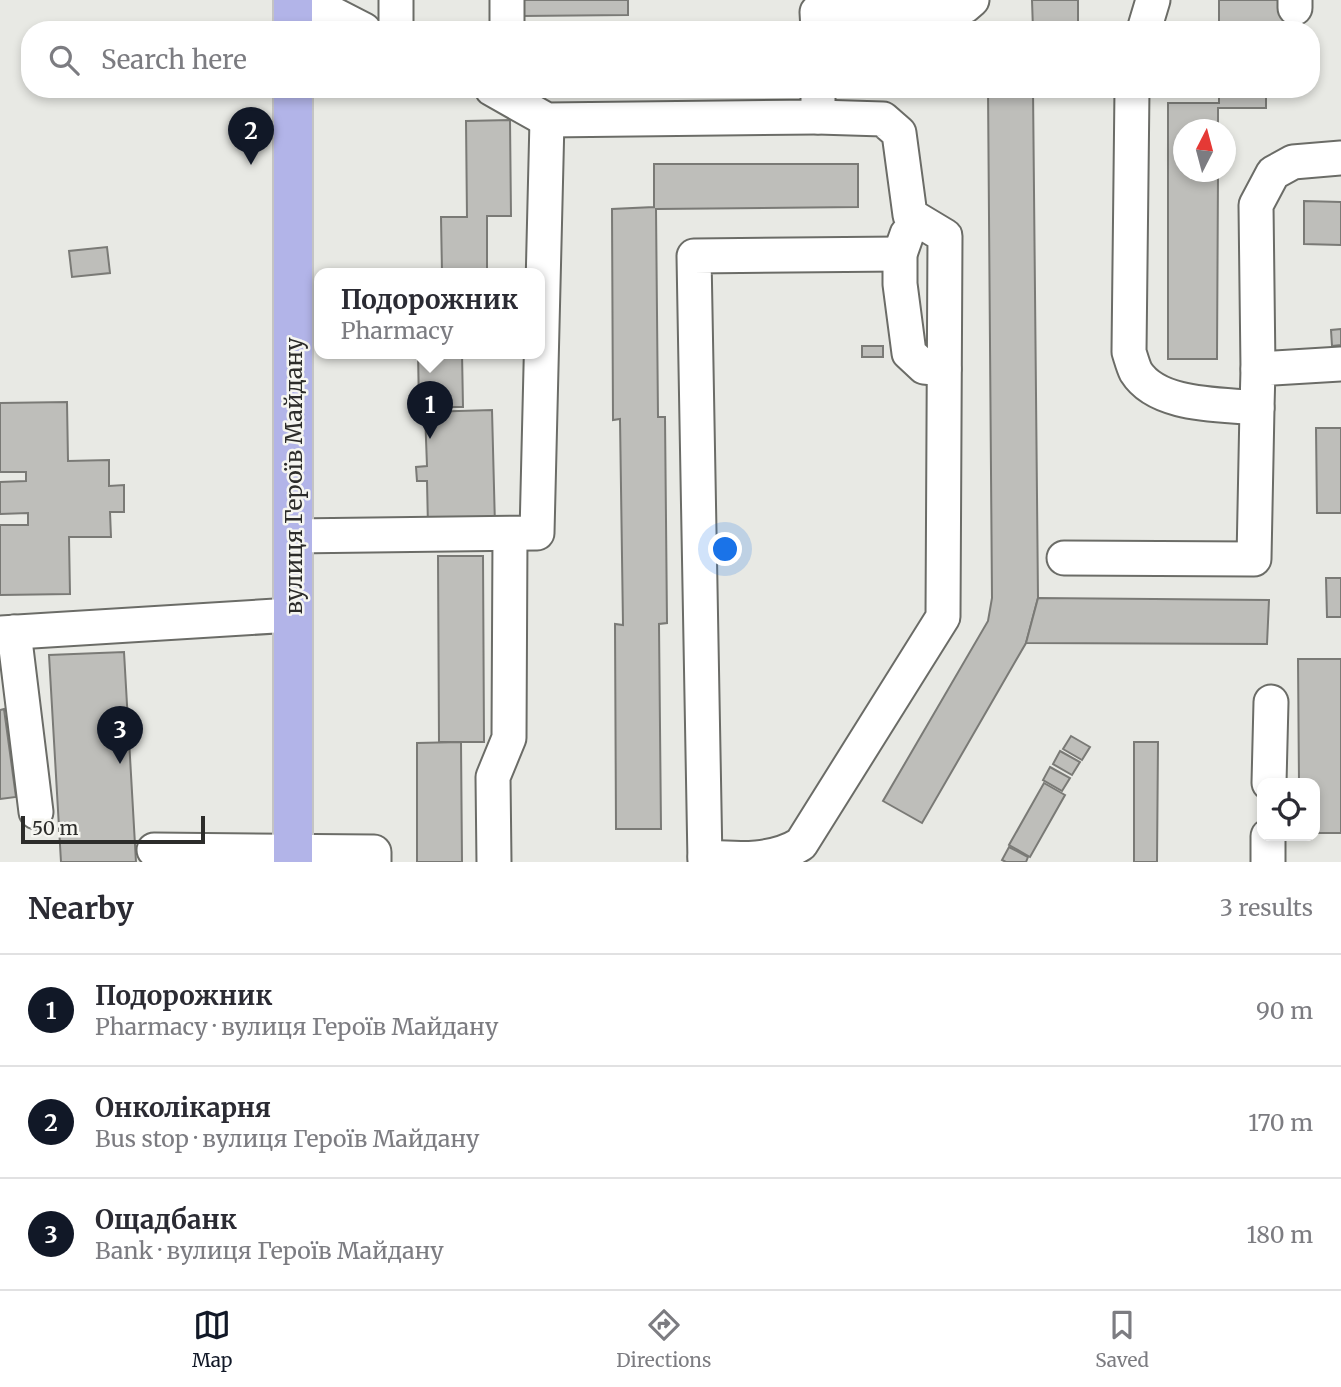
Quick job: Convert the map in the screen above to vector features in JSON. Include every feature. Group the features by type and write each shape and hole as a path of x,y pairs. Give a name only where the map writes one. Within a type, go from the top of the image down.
{"main road":[{"path":"293,0 293,21"},
{"name":"вулиця Героїв Майдану","path":"293,98 293,856"}],"lane":[{"path":"306,0 347,21"},
{"path":"396,0 396,21"},
{"path":"507,0 507,21"},
{"path":"818,21 817,12 965,5 972,0"},
{"path":"1147,21 1153,0"},
{"path":"512,98 547,120 818,103 883,119 900,133 910,215 906,241 900,254 900,284 909,353 924,367 944,369"},
{"path":"1132,98 1129,352 1136,372 1150,387 1169,398 1257,408"},
{"path":"543,268 547,120"},
{"path":"1065,558 1254,559 1258,369 1256,205 1273,173 1293,162 1341,158"},
{"path":"900,254 694,256 705,859 750,859 788,852 801,844 943,617 945,236 910,215"},
{"path":"293,536 537,533 541,359"},
{"path":"1258,369 1341,364"},
{"path":"494,862 493,777 509,738 510,535"},
{"path":"36,811 7,632 292,615"},
{"path":"1269,778 1270,702"},
{"path":"1268,841 1268,862"},
{"path":"153,850 293,856 374,852 374,862"}],"building":[{"path":"522,0 628,0 628,15 522,16"},
{"path":"1032,0 1078,0 1078,21 1033,21"},
{"path":"1219,0 1285,0 1284,21 1219,21"},
{"path":"988,98 1033,98 1038,598 1026,643 922,823 883,801 988,621 992,598"},
{"path":"1219,98 1266,98 1266,108 1218,108 1218,119 1173,119 1173,182 1218,182 1217,359 1168,359 1168,103 1219,103"},
{"path":"510,120 511,216 487,216 487,268 442,268 441,217 467,217 466,121"},
{"path":"654,164 858,164 858,207 656,209 658,417 665,417 667,623 659,624 661,829 616,829 615,624 623,625 620,419 613,420 612,209 654,207"},
{"path":"1304,201 1341,202 1341,245 1304,244"},
{"path":"107,247 110,273 72,277 69,251"},
{"path":"1341,329 1341,345 1332,346 1331,330"},
{"path":"862,346 883,346 883,357 862,357"},
{"path":"418,359 462,359 463,407 419,407"},
{"path":"67,402 68,461 109,460 109,486 124,485 124,512 110,512 111,537 69,537 70,594 0,595 0,525 28,525 28,513 0,514 0,482 26,481 26,472 0,472 0,403"},
{"path":"492,410 495,526 428,527 427,481 417,481 416,467 427,466 425,412"},
{"path":"1316,428 1341,428 1341,513 1317,513"},
{"path":"438,556 483,556 484,742 439,742"},
{"path":"1326,578 1341,578 1341,617 1327,617"},
{"path":"1038,598 1269,600 1267,644 1026,643"},
{"path":"124,652 136,862 61,862 49,655"},
{"path":"1298,659 1341,659 1341,833 1320,833 1320,778 1299,778"},
{"path":"4,709 16,797 0,799 0,710"},
{"path":"1071,736 1090,747 1082,760 1063,749"},
{"path":"461,742 462,862 417,862 417,743"},
{"path":"1134,742 1158,742 1157,862 1134,862"},
{"path":"1060,751 1080,762 1072,775 1053,764"},
{"path":"1050,767 1070,778 1062,791 1043,780"},
{"path":"1044,783 1065,795 1030,857 1009,845"},
{"path":"1009,847 1028,857 1026,862 1002,860"}],"place":[{"name":"Онколікарня","path":"251,165"},
{"name":"Подорожник","path":"430,439"},
{"name":"Ощадбанк","path":"120,764"}]}
